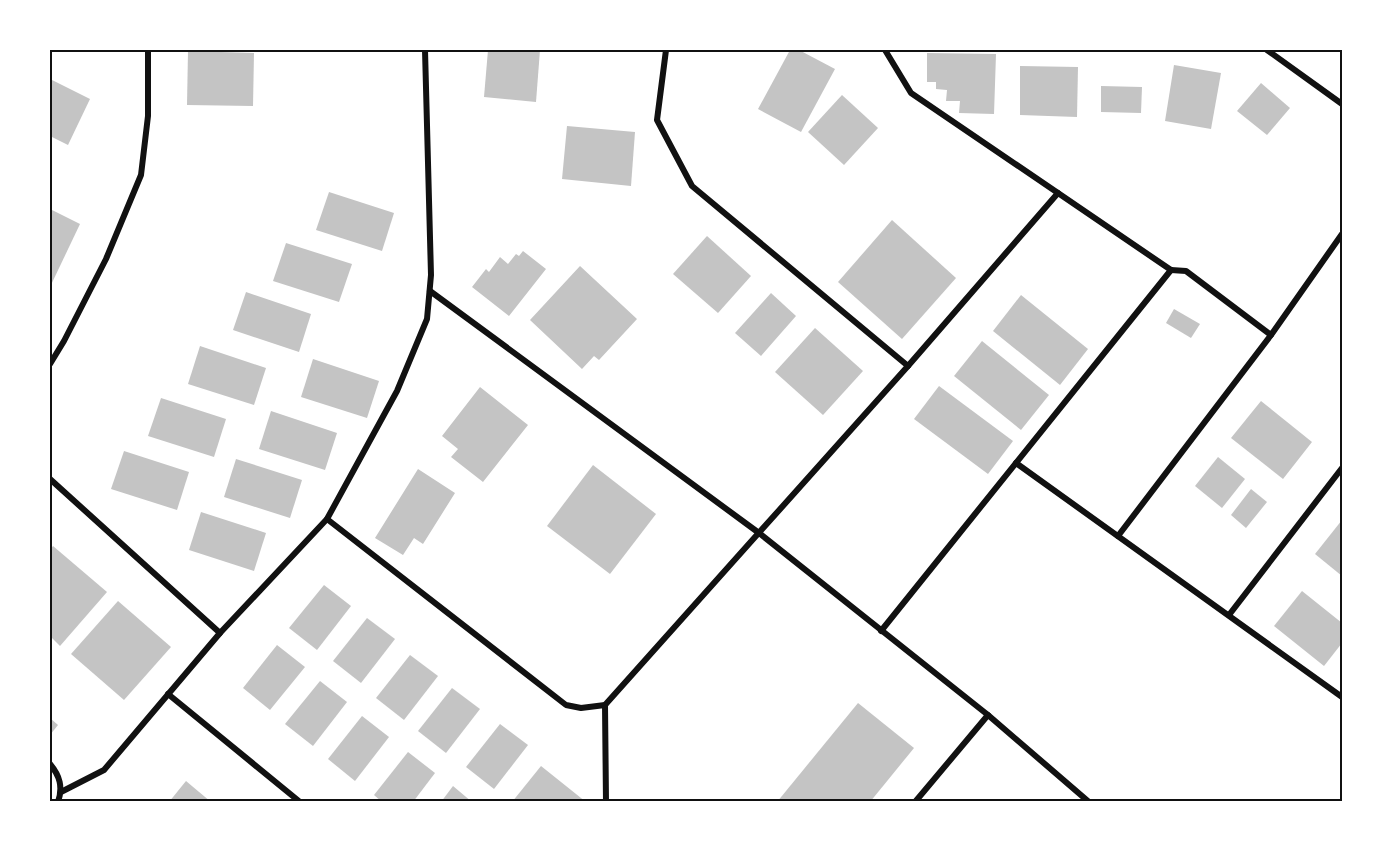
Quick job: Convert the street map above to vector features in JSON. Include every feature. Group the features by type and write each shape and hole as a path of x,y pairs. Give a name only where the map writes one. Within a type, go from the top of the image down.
{"street":[{"path":"50,364 106,259 141,175 148,116 148,50"},
{"path":"61,792 104,770 220,633 327,519 397,391 427,319 430,291 425,50"},
{"path":"666,50 657,120 692,186 908,366"},
{"path":"885,50 911,93 1171,270 1186,271 1271,335"},
{"path":"1268,50 1342,104"},
{"path":"327,519 567,705 581,708 605,705 908,366 1058,193"},
{"path":"1118,536 1271,335 1342,234"},
{"path":"881,630 1171,270"},
{"path":"430,291 759,533 988,715 1089,801"},
{"path":"1016,464 1342,697"},
{"path":"1229,615 1342,468"},
{"path":"50,479 220,633"},
{"path":"168,694 300,801"},
{"path":"605,705 606,801"},
{"path":"915,801 988,715"},
{"path":"50,764 58,774 61,792 58,801"}],"building":[{"path":"488,50 540,50 536,102 484,97"},
{"path":"790,50 799,50 835,69 801,132 758,109"},
{"path":"188,51 254,53 253,106 187,105"},
{"path":"927,53 996,54 994,114 959,113 960,101 946,101 947,90 936,89 936,82 927,82"},
{"path":"1174,65 1221,73 1211,129 1165,121"},
{"path":"1020,66 1078,67 1077,117 1020,115"},
{"path":"50,79 90,99 68,145 50,136"},
{"path":"1261,83 1290,108 1267,135 1237,111"},
{"path":"1101,86 1142,87 1141,113 1101,112"},
{"path":"842,95 878,128 844,165 808,132"},
{"path":"567,126 635,132 631,186 562,179"},
{"path":"329,192 394,213 382,251 316,230"},
{"path":"50,209 80,224 50,287"},
{"path":"892,220 956,278 902,339 838,282"},
{"path":"707,236 751,276 718,313 673,274"},
{"path":"286,243 352,264 339,302 273,281"},
{"path":"523,251 546,269 509,316 472,287 486,269 489,272 500,257 508,264 516,254 519,256"},
{"path":"580,266 637,319 599,360 594,356 582,369 530,320"},
{"path":"246,292 311,314 299,352 233,330"},
{"path":"771,293 796,316 761,356 735,333"},
{"path":"1021,295 1088,349 1060,385 993,331"},
{"path":"1174,309 1200,324 1191,338 1166,323"},
{"path":"815,328 863,371 823,415 775,372"},
{"path":"982,341 1049,395 1021,430 954,376"},
{"path":"200,346 266,368 254,405 188,384"},
{"path":"313,359 379,381 367,418 301,397"},
{"path":"939,386 1013,441 988,474 914,419"},
{"path":"480,387 528,425 483,482 451,457 458,449 442,436"},
{"path":"161,398 226,419 214,457 148,436"},
{"path":"1261,401 1312,442 1283,479 1231,438"},
{"path":"271,411 337,433 325,470 259,449"},
{"path":"124,451 189,472 177,510 111,489"},
{"path":"1218,457 1245,479 1222,508 1195,486"},
{"path":"236,459 302,480 290,518 224,497"},
{"path":"593,465 656,514 610,574 547,526"},
{"path":"418,469 455,493 423,544 414,538 403,555 375,538"},
{"path":"1251,489 1267,502 1246,528 1231,515"},
{"path":"201,512 266,533 254,571 189,550"},
{"path":"1342,520 1342,576 1315,554"},
{"path":"53,546 107,592 60,646 50,636 50,550"},
{"path":"324,585 351,606 317,650 289,628"},
{"path":"1302,591 1342,623 1342,643 1324,666 1274,626"},
{"path":"118,601 171,647 124,700 71,654"},
{"path":"367,618 395,639 361,683 333,661"},
{"path":"277,645 305,667 270,710 243,688"},
{"path":"410,655 438,676 404,720 376,698"},
{"path":"320,681 347,702 313,746 285,724"},
{"path":"452,688 480,709 446,753 418,731"},
{"path":"858,703 914,748 870,802 777,802"},
{"path":"362,716 389,737 355,781 328,759"},
{"path":"50,718 58,725 50,735"},
{"path":"500,724 528,745 494,789 466,767"},
{"path":"408,752 435,773 413,802 382,802 374,795"},
{"path":"541,766 586,802 512,802"},
{"path":"186,781 211,802 169,802"},
{"path":"453,786 472,802 441,802"}]}
